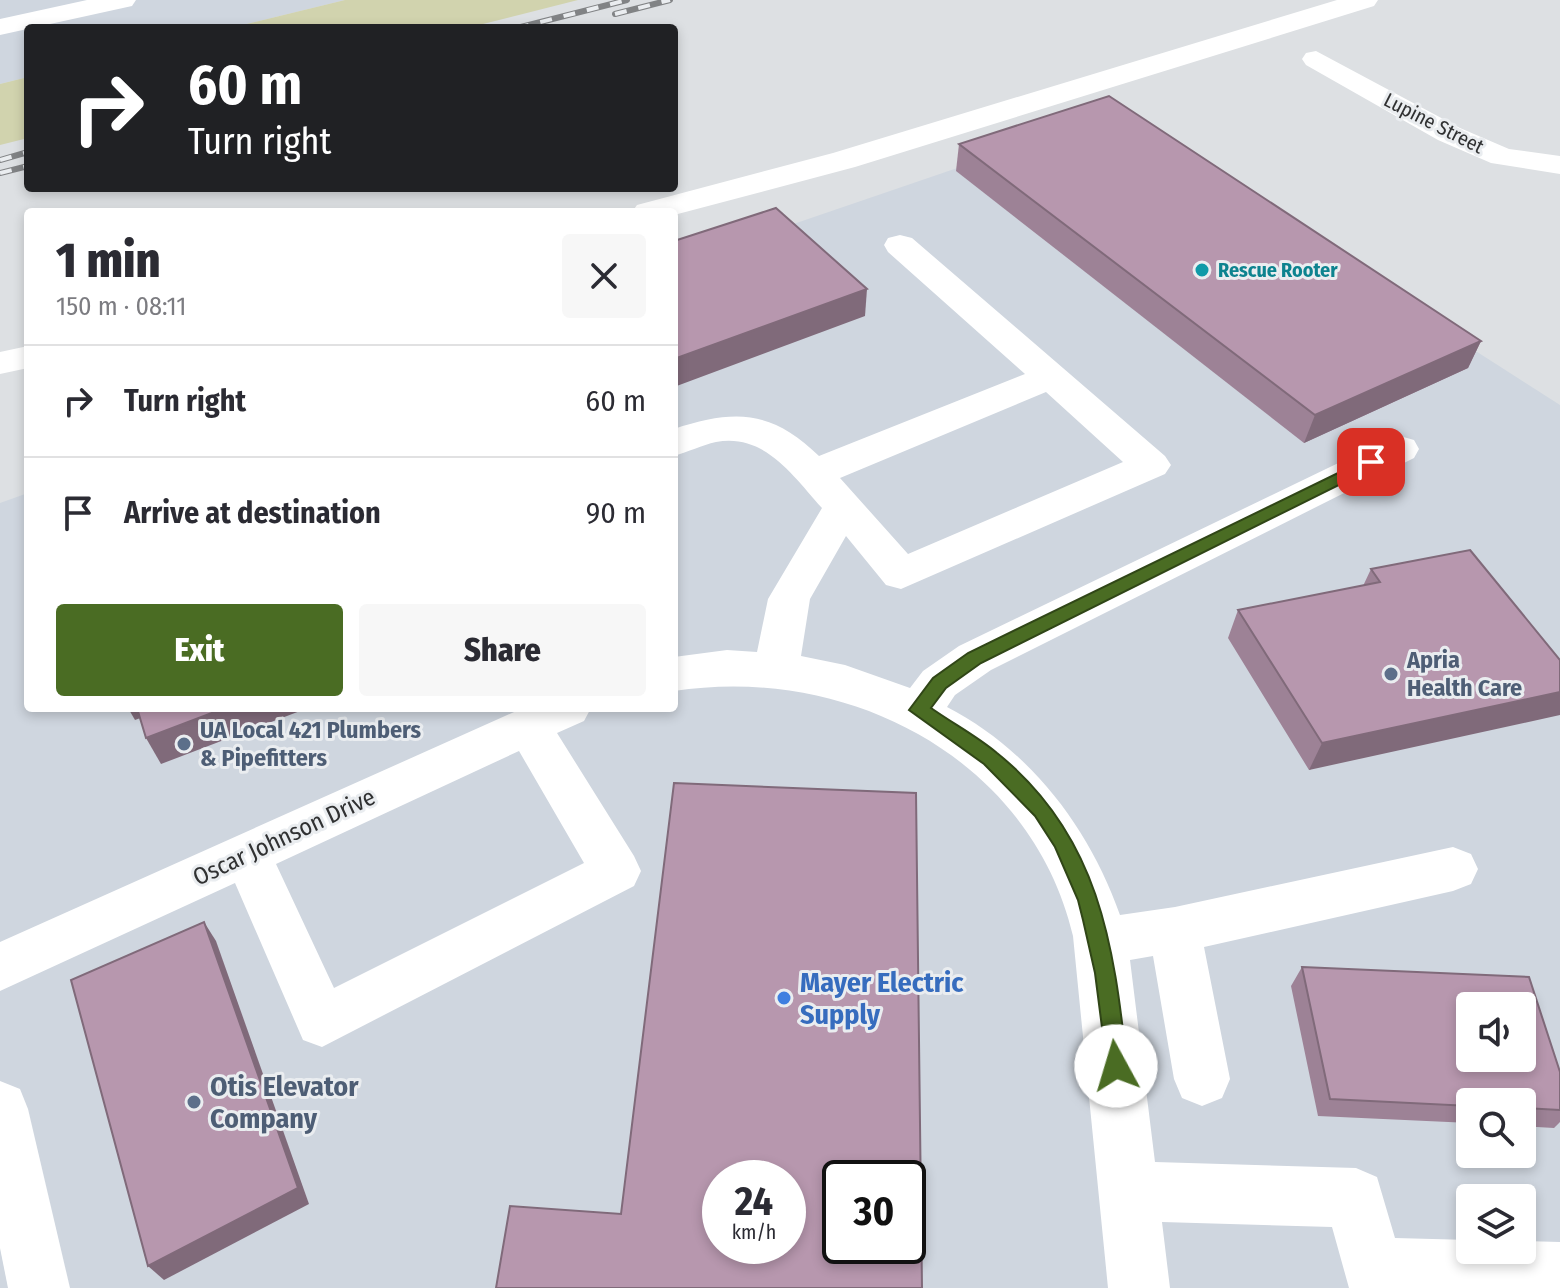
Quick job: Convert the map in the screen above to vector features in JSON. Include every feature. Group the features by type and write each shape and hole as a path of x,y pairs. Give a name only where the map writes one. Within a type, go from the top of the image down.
{"street":[{"path":"0,27 123,0"},
{"path":"663,208 844,160 1365,0"},
{"name":"Lupine Street","path":"1316,59 1449,134 1502,157 1560,165"},
{"path":"678,442 718,427 766,432 813,474 901,574 1151,465 900,245"},
{"path":"0,363 24,358"},
{"path":"813,474 1051,377"},
{"path":"919,710 939,683 975,658 1400,449"},
{"path":"776,671 789,599 843,507"},
{"path":"678,674 734,667 817,675 919,710 990,758 1042,810 1064,842 1079,877 1106,973 1139,1288"},
{"path":"247,854 322,1022 616,871 548,716"},
{"name":"Oscar Johnson Drive","path":"0,967 548,716"},
{"path":"1099,941 1175,930 1453,869"},
{"path":"1175,930 1202,1079"},
{"path":"0,1109 39,1288"},
{"path":"1129,1191 1356,1198 1371,1268 1560,1273"}],"shaded area":[{"path":"0,0 345,0 246,24 24,24 24,78 0,84"},
{"path":"1109,116 1560,405 1560,1288 0,1288 0,503 24,494 24,712 678,712 678,264"}],"green space":[{"path":"345,0 578,0 483,24 246,24"},
{"path":"24,78 24,139 0,145 0,84"}],"building":[{"name":"Rescue Rooter","path":"1109,96 1481,341 1315,415 959,144"},
{"path":"776,208 867,289 678,358 678,240"},
{"name":"Apria Health Care","path":"1470,550 1560,660 1560,692 1322,743 1238,610 1380,582 1371,569"},
{"path":"138,712 214,712 146,738"},
{"name":"Mayer Electric Supply","path":"674,783 916,793 920,1160 822,1160 822,1264 922,1264 922,1288 496,1288 510,1206 621,1214"},
{"name":"Otis Elevator Company","path":"204,922 298,1188 148,1266 71,980"},
{"path":"1302,967 1529,977 1534,992 1456,992 1456,1072 1536,1072 1536,998 1560,1072 1560,1110 1536,1109 1536,1088 1456,1088 1456,1105 1330,1099"}],"railway":[{"path":"533,24 627,0"},
{"path":"615,14 670,0"},
{"path":"0,160 24,153"},
{"path":"0,173 24,167"}],"place":[{"name":"Rescue Rooter","path":"1202,270"},
{"name":"Apria Health Care","path":"1391,674"},
{"name":"UA Local 421 Plumbers & Pipefitters","path":"184,744"},
{"name":"Mayer Electric Supply","path":"784,998"},
{"name":"Otis Elevator Company","path":"194,1102"}],"route":[{"path":"1116,1066 1106,973 1094,920 1089,900 1064,842 1042,810 990,758 919,710 939,683 975,658 1371,462"}]}
